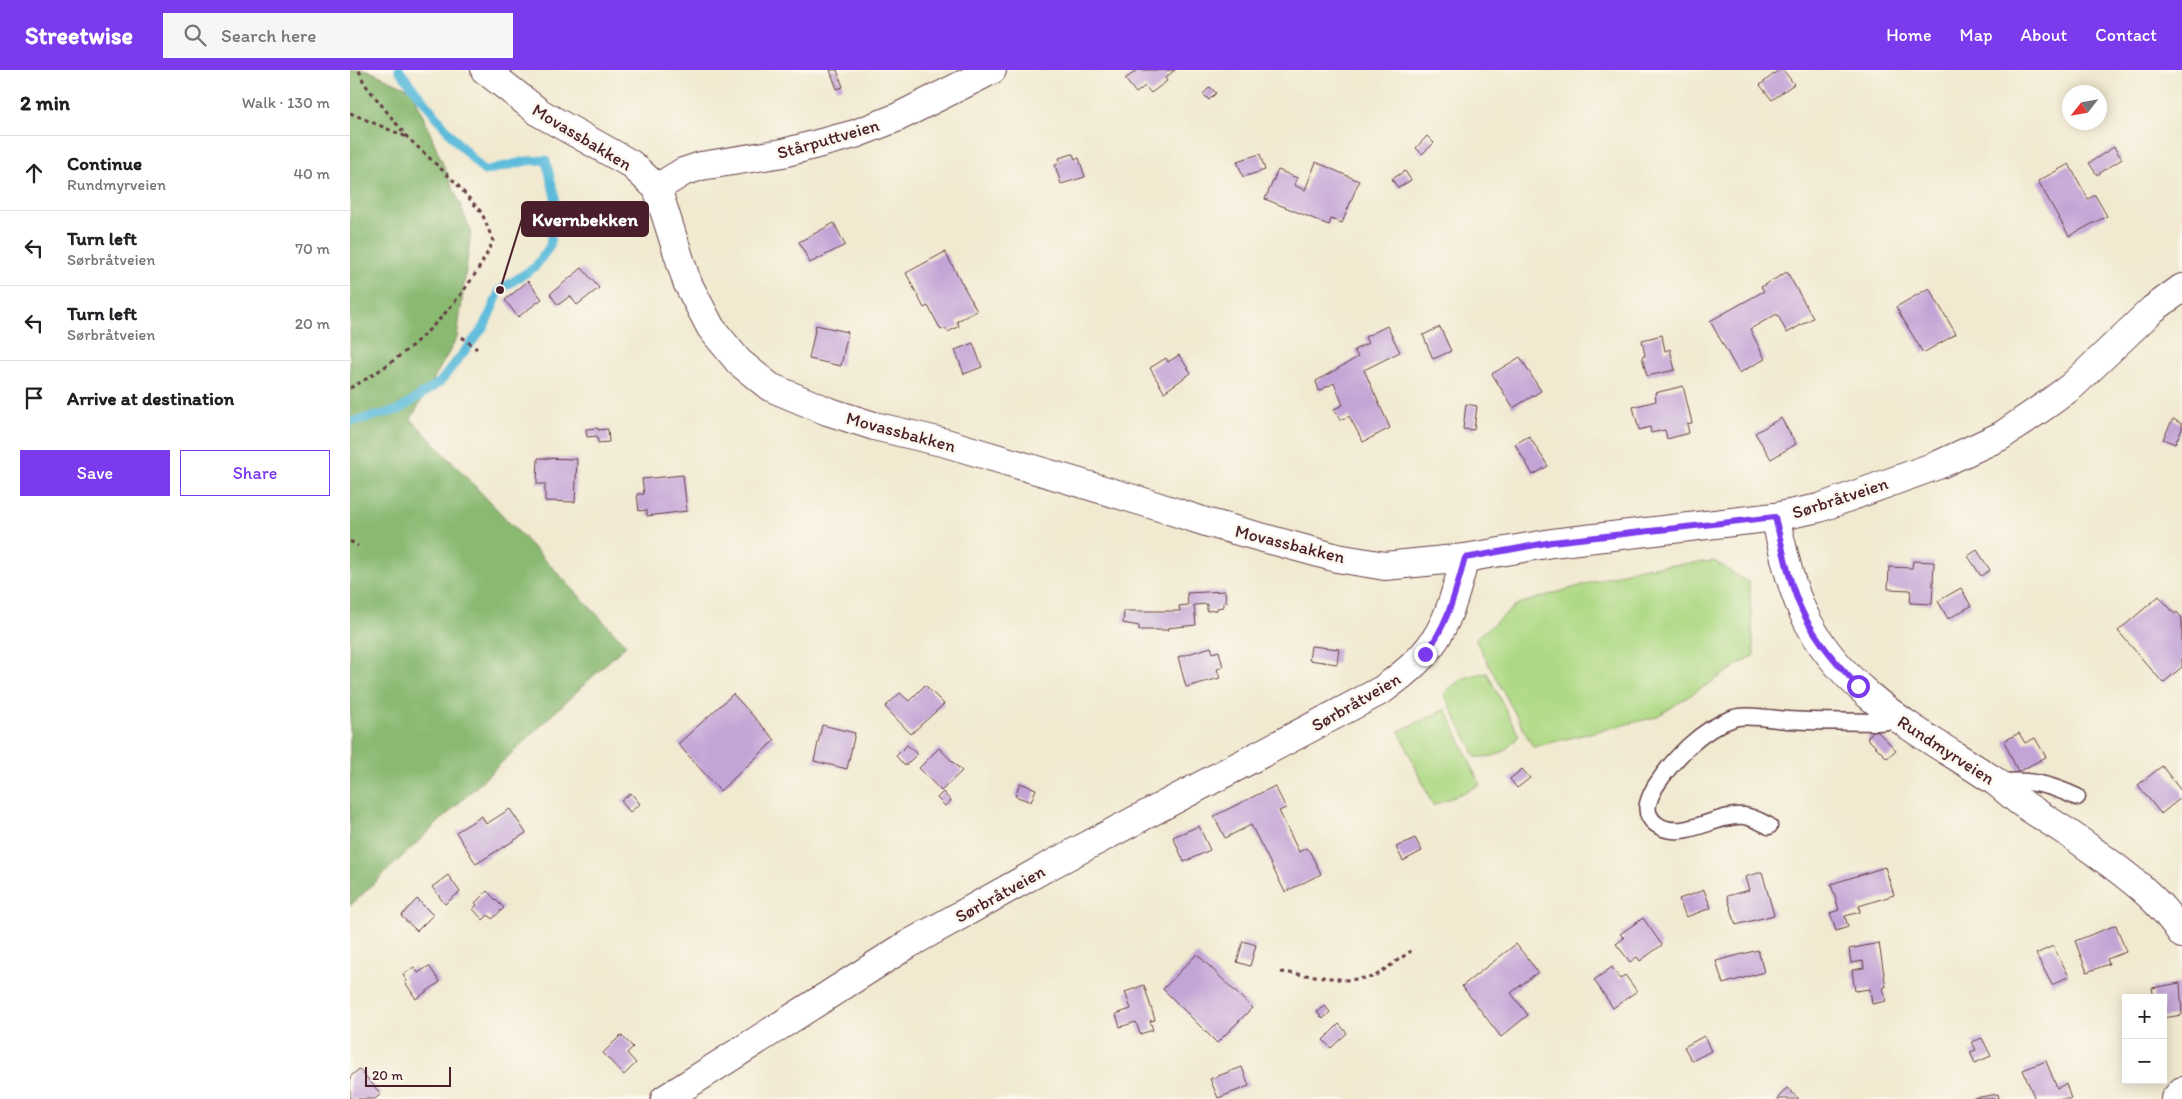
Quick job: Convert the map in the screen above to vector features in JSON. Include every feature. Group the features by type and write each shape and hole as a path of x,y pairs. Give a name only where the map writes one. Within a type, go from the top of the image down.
{"street":[{"name":"Movassbakken","path":"485,70 540,113 631,164 657,188 687,282 711,328 739,362 778,391 827,411 874,426 946,443 1209,523 1337,558 1385,566 1465,558"},
{"name":"Stårputtveien","path":"657,188 683,172 701,166 798,150 855,134 896,118 992,70"},
{"name":"Sørbråtveien","path":"665,1099 907,945 1044,868 1382,690 1404,674 1436,640 1449,615 1465,558 1552,542 1775,517 1819,508 1938,465 2001,436 2072,386 2152,309 2182,288"},
{"name":"Rundmyrveien","path":"1775,517 1788,570 1803,612 1818,638 1858,686 1894,716 1997,783 2020,802 2074,836 2131,878 2156,900 2182,934"},
{"path":"2175,1099 2182,1091"}],"lane":[{"path":"1769,826 1744,816 1725,818 1686,829 1668,830 1650,819 1647,815 1647,804 1661,778 1687,748 1703,734 1735,717 1878,722 1888,721 1894,716"},
{"path":"1997,783 2012,780 2035,782 2077,797"}],"path":[{"path":"350,388 365,380 427,333 483,264 493,241 482,212 454,181 407,137 364,83 358,70"},
{"path":"350,113 407,137"},
{"path":"462,337 477,349"},
{"path":"350,541 358,546"},
{"path":"1281,972 1347,980 1374,977 1411,951"}],"green space":[{"path":"350,70 367,70 412,90 471,231 457,338 411,419 626,645 350,906"},
{"path":"1714,561 1749,583 1754,655 1656,717 1533,747 1475,639 1518,604 1640,568"},
{"path":"1487,673 1519,736 1509,747 1500,753 1490,757 1476,757 1444,694 1463,679"},
{"path":"1446,709 1480,785 1433,806 1399,731"}],"building":[{"path":"830,70 837,70 843,87 837,89"},
{"path":"1133,70 1175,70 1165,78 1167,81 1151,93 1145,86 1136,93 1125,79 1135,72"},
{"path":"1779,70 1783,70 1794,84 1772,100 1760,85"},
{"path":"1210,87 1216,93 1209,100 1203,94"},
{"path":"1427,136 1434,143 1422,154 1416,148"},
{"path":"2114,147 2122,159 2097,175 2089,163"},
{"path":"1073,154 1075,159 1079,158 1085,177 1061,184 1055,165 1061,163 1059,158"},
{"path":"1260,154 1265,170 1243,177 1237,161"},
{"path":"1316,162 1359,181 1342,223 1331,219 1329,225 1265,199 1278,170 1297,178 1294,185 1305,190"},
{"path":"2069,164 2088,199 2095,195 2107,216 2069,236 2038,181"},
{"path":"1405,171 1411,180 1398,188 1392,179"},
{"path":"834,223 845,245 810,263 799,242"},
{"path":"945,252 977,311 957,321 959,326 948,332 945,328 941,330 928,306 924,308 906,273"},
{"path":"582,268 599,288 577,305 570,296 558,305 550,294"},
{"path":"1787,272 1813,318 1787,333 1777,314 1750,329 1765,359 1739,373 1710,321 1764,291 1761,287"},
{"path":"528,281 542,299 518,317 505,300"},
{"path":"1929,288 1956,334 1923,353 1896,307"},
{"path":"816,325 848,332 841,366 809,359"},
{"path":"1387,326 1400,352 1364,370 1390,428 1363,442 1349,416 1340,420 1334,409 1343,405 1334,383 1319,391 1316,381 1358,357 1354,350 1368,343 1365,337"},
{"path":"1440,327 1451,351 1433,359 1423,335"},
{"path":"1662,335 1665,351 1670,349 1675,370 1647,376 1642,357 1645,356 1642,340"},
{"path":"973,343 982,367 964,374 955,350"},
{"path":"1179,355 1191,373 1164,392 1150,368 1166,358 1168,362"},
{"path":"1520,357 1541,391 1513,408 1492,374"},
{"path":"1683,386 1692,423 1687,424 1689,433 1667,439 1665,430 1651,433 1650,427 1639,430 1633,407 1656,401 1655,393"},
{"path":"1466,404 1477,406 1474,430 1463,429"},
{"path":"1781,418 1796,444 1771,459 1755,433"},
{"path":"2173,419 2182,424 2182,429 2175,444 2163,439"},
{"path":"598,428 598,430 608,429 609,442 598,443 597,436 587,437 586,429"},
{"path":"1529,436 1548,466 1533,475 1515,444"},
{"path":"538,458 577,459 575,502 545,501 545,484 537,484"},
{"path":"683,475 687,511 647,516 647,510 639,511 637,494 644,494 642,479"},
{"path":"1977,550 1990,570 1981,576 1968,556"},
{"path":"1913,561 1934,562 1932,604 1910,603 1911,590 1888,589 1889,567 1912,568"},
{"path":"1961,588 1971,606 1948,619 1938,601"},
{"path":"1225,591 1226,602 1223,603 1223,607 1217,608 1217,610 1207,611 1207,604 1194,605 1196,625 1167,628 1168,630 1139,630 1139,626 1123,623 1124,611 1180,611 1179,606 1188,605 1187,593"},
{"path":"2159,596 2175,614 2177,612 2182,618 2182,667 2163,683 2118,631"},
{"path":"1311,646 1339,649 1337,664 1309,660"},
{"path":"1211,647 1213,653 1219,651 1223,667 1217,669 1220,678 1186,687 1178,657"},
{"path":"925,685 944,704 911,734 885,707 900,693 909,701"},
{"path":"733,694 775,740 720,791 678,744"},
{"path":"822,725 855,733 847,769 814,761"},
{"path":"1875,729 1896,750 1887,758 1867,738"},
{"path":"2019,733 2025,743 2035,738 2046,757 2018,772 2004,741"},
{"path":"907,745 917,754 905,766 896,756"},
{"path":"939,748 962,771 941,791 919,768"},
{"path":"2162,766 2182,792 2182,797 2161,814 2138,785"},
{"path":"1522,769 1530,778 1517,788 1510,779"},
{"path":"1020,783 1036,789 1031,802 1015,796"},
{"path":"1275,786 1286,808 1279,811 1299,852 1306,848 1310,852 1321,874 1285,892 1251,825 1225,838 1214,816"},
{"path":"943,792 951,801 945,806 937,798"},
{"path":"631,793 640,804 630,812 621,801"},
{"path":"510,809 526,833 476,864 456,832 482,816 486,824"},
{"path":"1199,826 1210,850 1184,862 1173,837"},
{"path":"1415,838 1422,851 1403,861 1396,847"},
{"path":"1885,867 1894,895 1859,906 1860,912 1845,916 1848,927 1836,931 1830,913 1839,910 1831,884"},
{"path":"1762,872 1774,915 1736,925 1727,896 1749,890 1745,877"},
{"path":"448,875 460,892 445,904 432,887"},
{"path":"1704,890 1711,908 1686,917 1679,899"},
{"path":"487,891 504,908 492,919 488,915 483,920 473,909 477,905 475,903"},
{"path":"417,899 433,915 417,931 401,916"},
{"path":"1643,918 1662,945 1640,961 1637,957 1630,962 1616,944 1624,938 1620,934"},
{"path":"2116,925 2126,952 2107,959 2109,964 2087,972 2075,941"},
{"path":"1243,941 1256,945 1250,966 1237,962"},
{"path":"1879,943 1886,987 1883,987 1886,1001 1872,1004 1870,989 1855,991 1852,970 1864,968 1863,961 1851,963 1849,949"},
{"path":"1516,944 1538,972 1511,993 1528,1015 1501,1037 1462,986"},
{"path":"2053,946 2069,976 2052,985 2036,954"},
{"path":"1758,950 1764,972 1723,984 1716,961"},
{"path":"1197,954 1252,1008 1217,1043 1163,989"},
{"path":"429,966 440,982 416,999 405,982 407,981 403,975 414,967 418,973"},
{"path":"1612,967 1620,979 1625,975 1637,991 1613,1008 1594,980"},
{"path":"2180,983 2182,1015 2167,1017 2167,994 2153,994 2152,988"},
{"path":"1144,985 1155,1020 1150,1021 1153,1030 1140,1034 1136,1022 1120,1027 1116,1014 1131,1009 1125,992"},
{"path":"1325,1006 1330,1012 1323,1019 1317,1012"},
{"path":"1339,1024 1347,1033 1331,1048 1323,1040"},
{"path":"621,1035 633,1047 627,1053 636,1063 624,1075 603,1053"},
{"path":"1704,1036 1711,1051 1692,1061 1684,1047"},
{"path":"1982,1038 1991,1056 1975,1063 1970,1052 1976,1050 1972,1042"},
{"path":"2046,1061 2057,1088 2066,1084 2071,1099 2035,1099 2023,1070"},
{"path":"1242,1067 1249,1086 1218,1098 1210,1079"},
{"path":"359,1069 381,1094 375,1099 350,1099 350,1077"},
{"path":"1787,1088 1799,1099 1777,1099"},
{"path":"1998,1094 1999,1099 1974,1099 1974,1098"}],"waterway":[{"path":"350,422 399,410 440,382 484,327 500,290 535,267 550,246 555,197 546,160 527,161 484,171 456,141 399,70"}],"place":[{"name":"Kvernbekken","path":"500,290"}],"route":[{"path":"1425,654 1436,640 1449,615 1465,558 1486,556 1552,542 1775,517 1788,570 1803,612 1818,638 1839,666 1858,686"}]}
